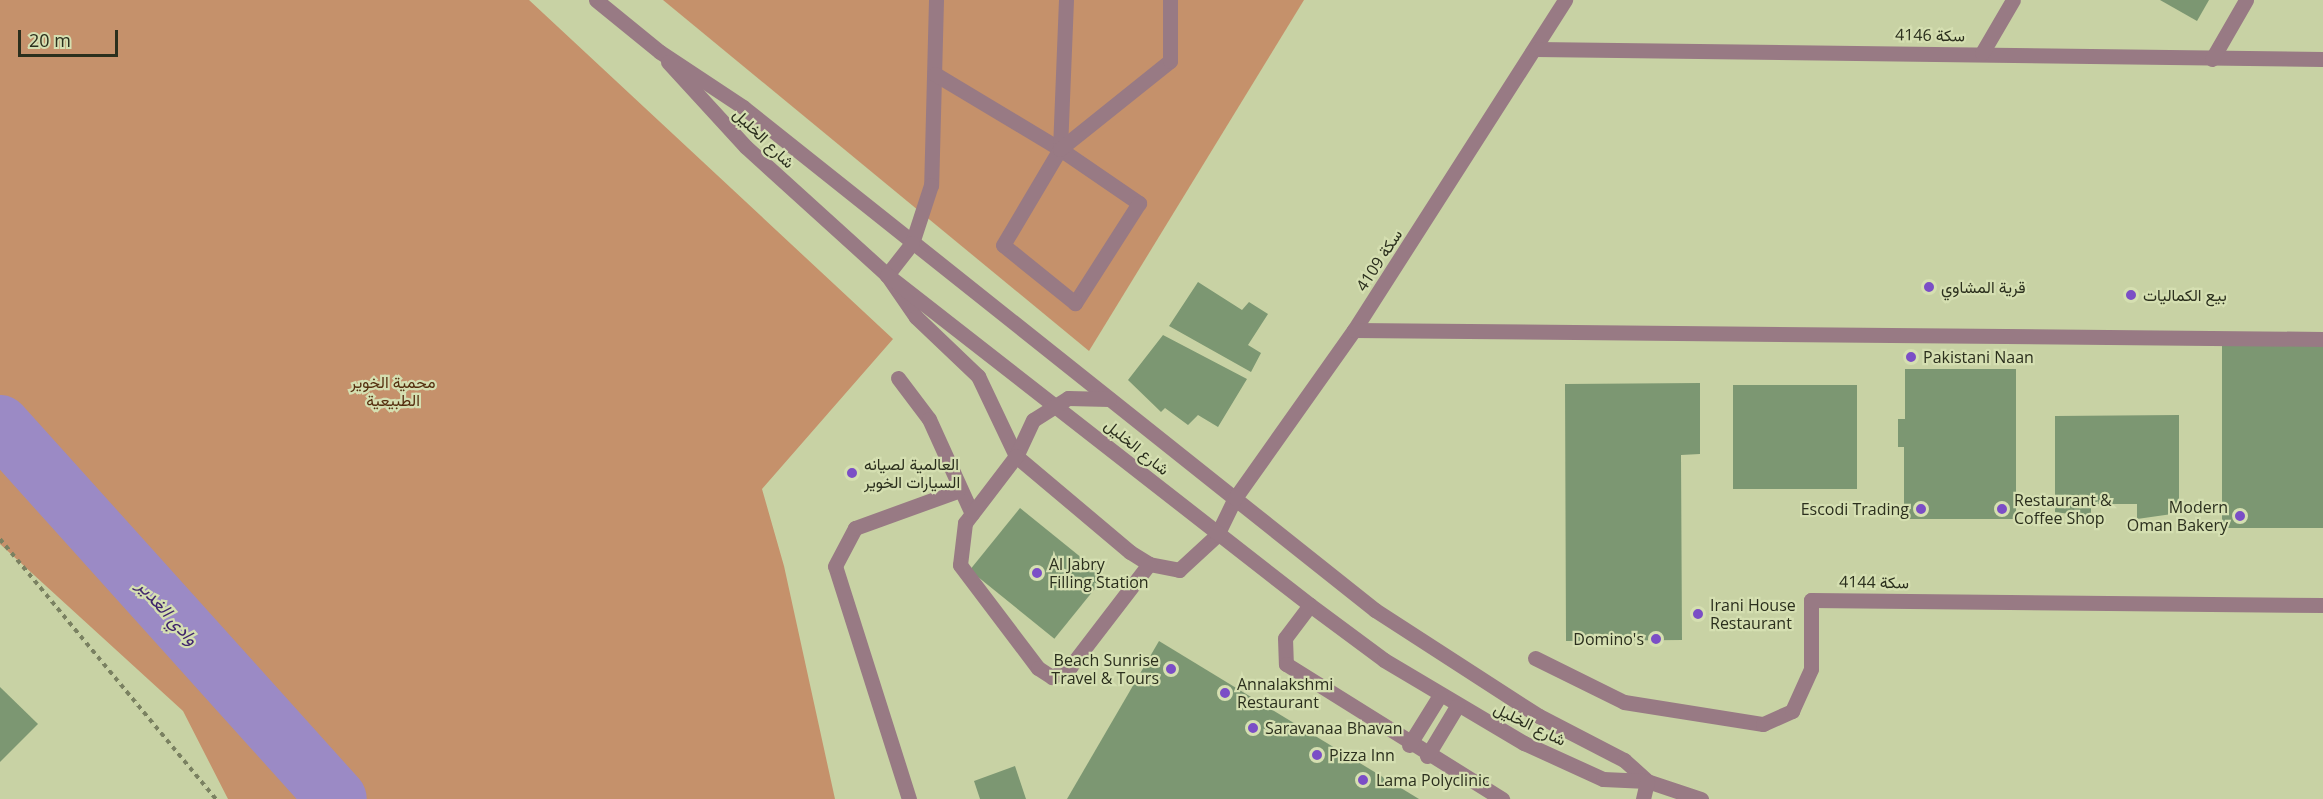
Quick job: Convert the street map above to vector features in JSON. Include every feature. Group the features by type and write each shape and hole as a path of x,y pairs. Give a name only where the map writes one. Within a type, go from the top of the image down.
{"street":[{"name":"شارع الخليل","path":"596,0 660,52 743,107 1235,498 1437,652 1539,716 1624,760 1647,781"},
{"path":"936,0 932,185 912,243 887,275 916,317 978,376 1016,456 1149,564 1070,668 1052,677 1038,668 965,578 958,551 972,514 1016,456 1025,430 1054,403 1082,396 1110,399"},
{"path":"1060,149 1066,0"},
{"path":"934,74 1060,149 1139,203 1075,303 1003,245 1060,149 1170,61 1170,0"},
{"name":"سكة 4109","path":"1149,564 1179,570 1216,534 1235,498 1354,330 1536,49 1565,0"},
{"path":"1982,53 2013,0"},
{"path":"2212,59 2246,0"},
{"name":"سكة 4146","path":"1536,49 2323,59"},
{"name":"شارع الخليل","path":"660,52 746,147 887,275 1054,403 1216,534 1310,605 1457,706 1603,779 1647,781 1701,799"},
{"path":"1354,330 2323,339"},
{"path":"898,378 929,419 957,491 972,514"},
{"path":"909,799 835,566 855,528 957,491"},
{"name":"سكة 4144","path":"1535,658 1624,702 1763,724 1792,711 1811,669 1811,600 2323,605"},
{"path":"1310,605 1285,638 1286,664 1409,745 1502,799"},
{"path":"1409,745 1440,695"},
{"path":"1427,756 1457,706"},
{"path":"1643,799 1647,781"}],"path":[{"path":"0,539 216,799"}],"green space":[{"name":"محمية الخوير الطبيعية","path":"0,0 529,0 893,339 762,489 784,566 835,799 228,799 183,711 0,544"},
{"path":"663,0 1304,0 1089,351"}],"building":[{"path":"2160,0 2209,0 2197,21"},
{"path":"1198,282 1242,310 1249,302 1268,314 1248,345 1261,353 1251,372 1169,326"},
{"path":"1163,335 1247,379 1218,427 1198,415 1188,425 1165,408 1161,412 1128,380"},
{"path":"2222,345 2323,345 2323,528 2222,528"},
{"path":"1905,369 2016,369 2016,519 1904,519 1904,447 1898,447 1898,419 1905,419"},
{"path":"1700,383 1700,454 1681,455 1682,640 1566,641 1565,384"},
{"path":"1733,385 1857,385 1857,489 1733,489"},
{"path":"2179,415 2179,513 2137,519 2137,504 2091,504 2091,517 2055,512 2055,416"},
{"name":"Al Jabry Filling Station","path":"1020,508 1105,577 1054,639 970,570"},
{"path":"1159,641 1419,799 1067,799"},
{"path":"0,687 38,724 0,762"},
{"path":"1015,766 1026,799 980,799 974,781"}],"waterway":[{"name":"وادي الغدير","path":"0,425 337,799"}],"place":[{"name":"قرية المشاوي","path":"1929,287"},
{"name":"بيع الكماليات","path":"2131,295"},
{"name":"Pakistani Naan","path":"1911,357"},
{"name":"العالمية لصيانه السيارات الخوير","path":"852,473"},
{"name":"Escodi Trading","path":"1921,509"},
{"name":"Restaurant & Coffee Shop","path":"2002,509"},
{"name":"Modern Oman Bakery","path":"2240,516"},
{"name":"Al Jabry Filling Station","path":"1037,573"},
{"name":"Irani House Restaurant","path":"1698,614"},
{"name":"Domino's","path":"1656,639"},
{"name":"Beach Sunrise Travel & Tours","path":"1171,669"},
{"name":"Annalakshmi Restaurant","path":"1225,693"},
{"name":"Saravanaa Bhavan","path":"1253,728"},
{"name":"Pizza Inn","path":"1317,755"},
{"name":"Lama Polyclinic","path":"1363,780"}]}
